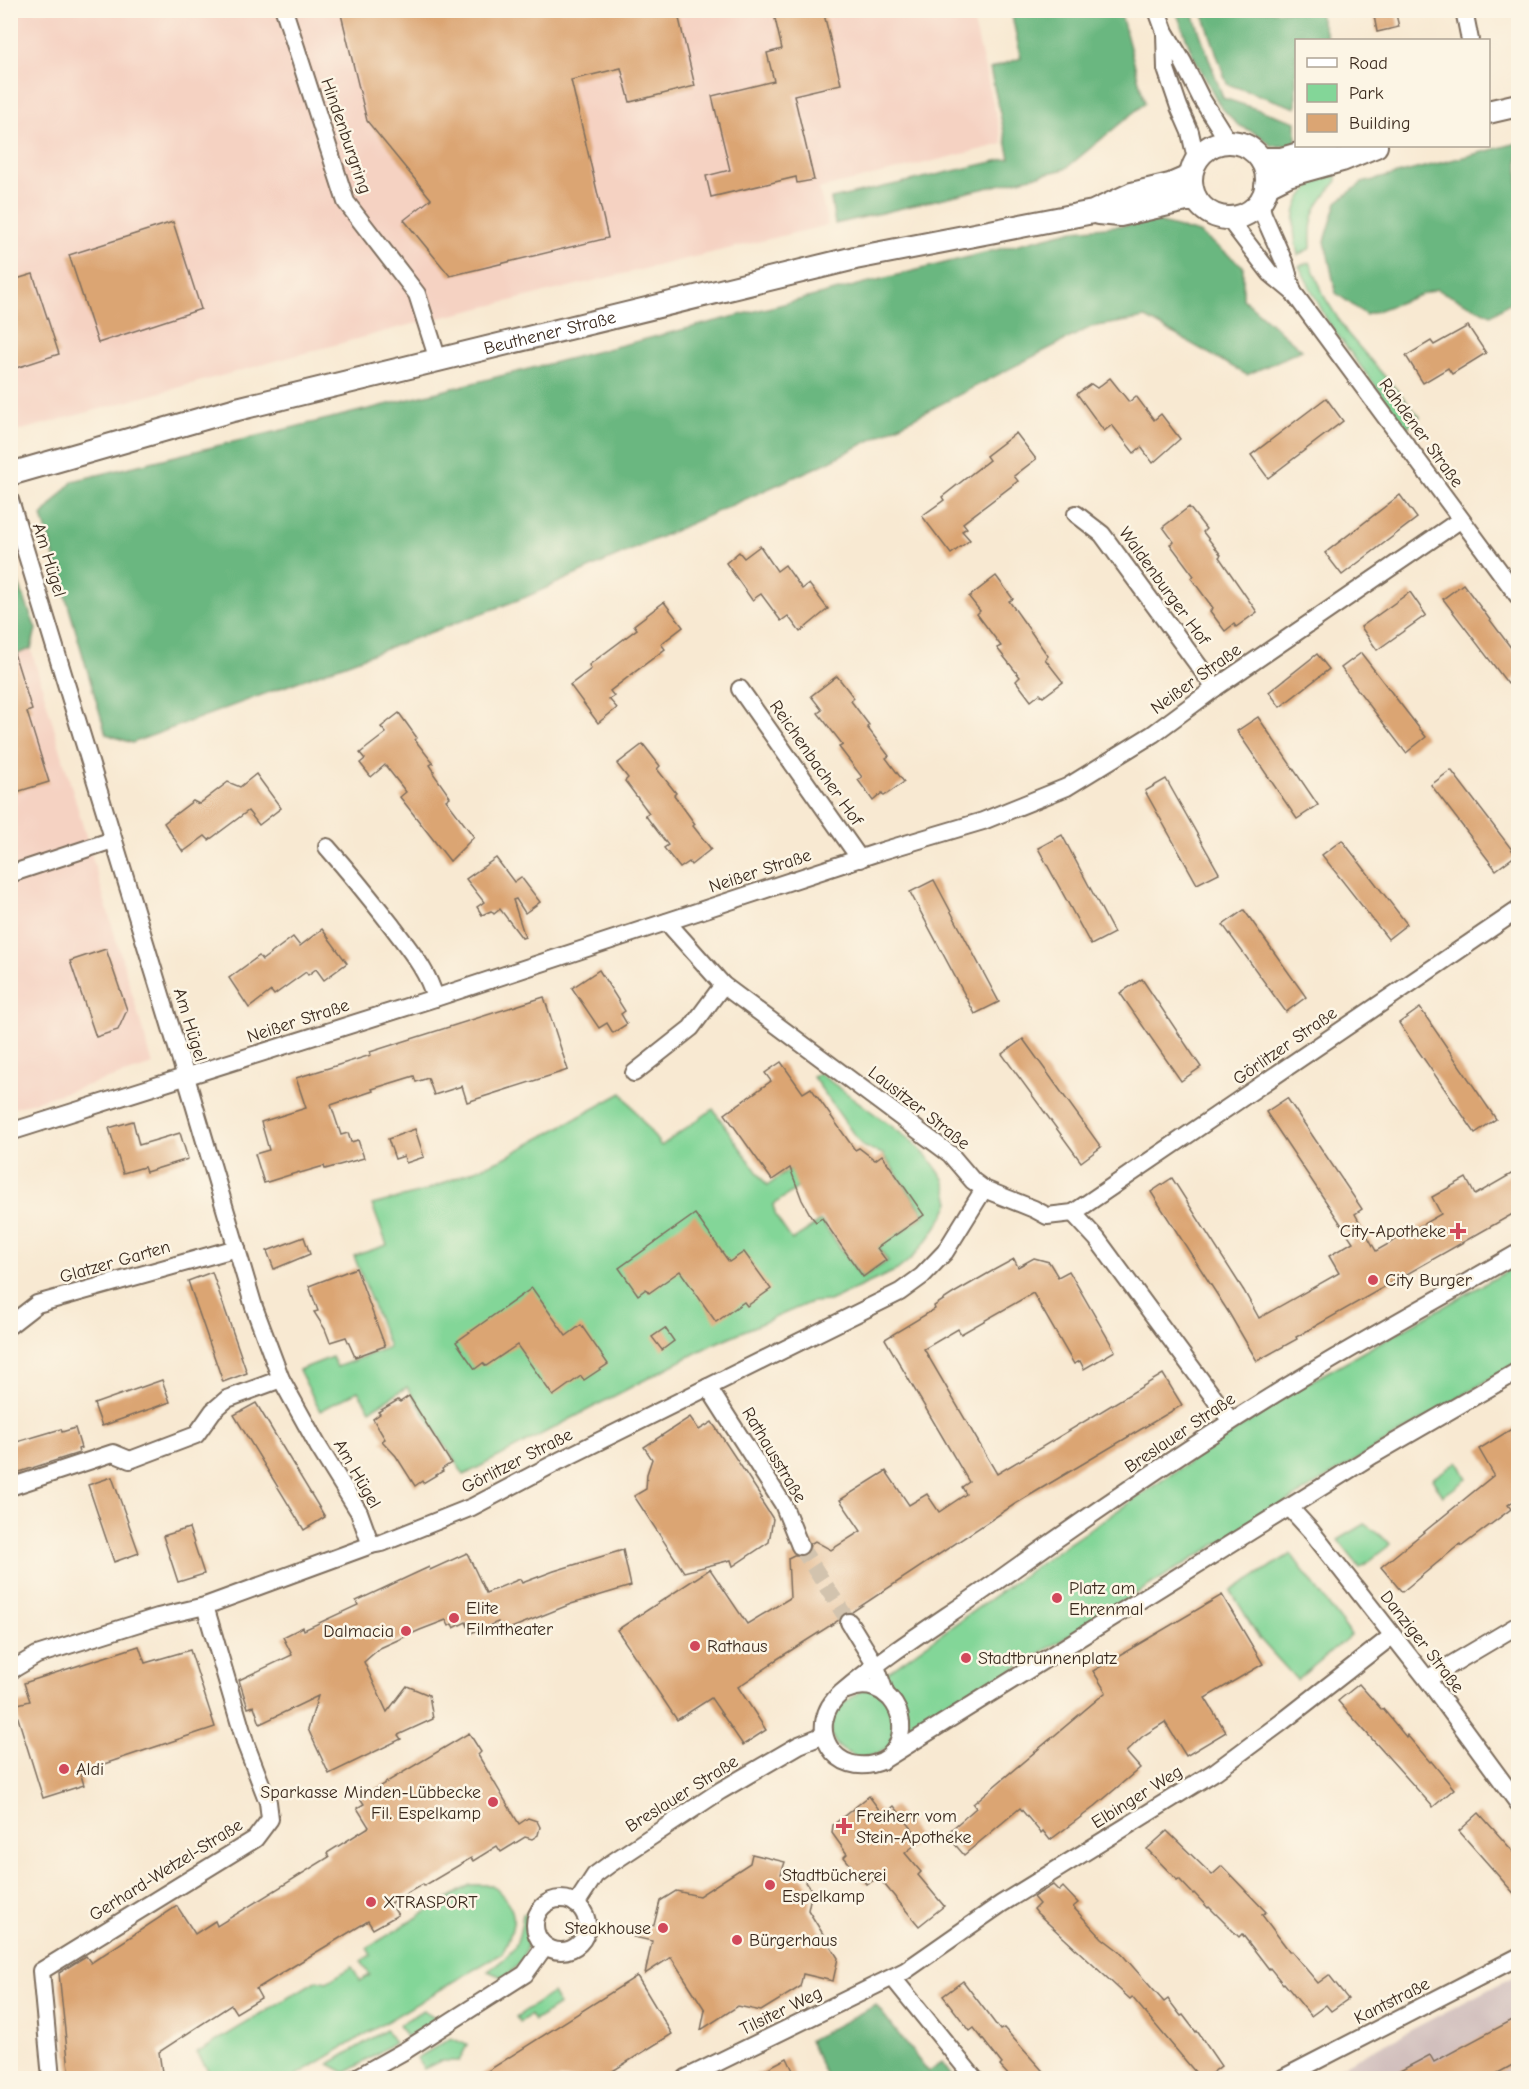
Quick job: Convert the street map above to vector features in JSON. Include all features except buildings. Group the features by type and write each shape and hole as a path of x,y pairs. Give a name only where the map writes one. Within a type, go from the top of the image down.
{"main road":[{"path":"1490,112 1518,105"},
{"path":"1263,194 1265,167 1252,149 1240,143 1228,141 1215,144 1204,150 1193,168 1192,189 1196,200 1215,216 1228,218 1240,216 1251,210 1263,194 1288,174 1342,160 1374,147"},
{"path":"1261,159 1281,159 1324,147"},
{"name":"Beuthener Straße","path":"10,474 233,410 855,258 1093,212 1132,194 1170,185 1193,168"},
{"name":"Beuthener Straße","path":"1093,212 1120,215 1186,200 1196,200"}],"street":[{"name":"Hindenburgring","path":"284,10 346,201 417,294 438,360"},
{"path":"1157,10 1165,33 1228,141"},
{"path":"1464,10 1470,39"},
{"path":"1165,33 1166,69 1190,132 1193,168"},
{"name":"Rahdener Straße","path":"1263,194 1263,214 1286,264 1293,292"},
{"name":"Rahdener Straße","path":"1228,218 1270,273 1293,292 1518,597"},
{"name":"Am Hügel","path":"10,500 254,1307 281,1379 358,1512 371,1545"},
{"name":"Waldenburger Hof","path":"1076,514 1102,534 1215,688"},
{"name":"Neißer Straße","path":"10,1132 435,998 982,821 1067,787 1152,734 1215,688 1460,520"},
{"name":"Reichenbacher Hof","path":"740,689 860,859"},
{"path":"10,874 113,840"},
{"path":"327,847 408,947 431,982 435,998"},
{"name":"Görlitzer Straße","path":"1073,1213 1518,910"},
{"name":"Lausitzer Straße","path":"667,922 723,985 950,1154 973,1181 984,1190 1047,1216 1073,1213"},
{"path":"634,1073 692,1028 723,985"},
{"name":"Görlitzer Straße","path":"10,1671 37,1655 158,1617 205,1606 371,1545 382,1543 471,1508 559,1461 900,1292 922,1276 945,1252 984,1190"},
{"path":"1073,1213 1097,1239 1231,1421"},
{"name":"Glatzer Garten","path":"10,1325 37,1304 237,1248"},
{"name":"Breslauer Straße","path":"576,1904 595,1875 610,1864 720,1791 799,1744 824,1735 823,1723 826,1712 840,1693 1046,1546 1231,1421 1518,1253"},
{"path":"824,1735 828,1747 846,1762 866,1766 882,1761 1373,1455 1518,1371"},
{"path":"10,1487 112,1453 130,1460 196,1436 213,1411 227,1399 281,1379"},
{"name":"Rathausstraße","path":"708,1387 783,1504 800,1546"},
{"name":"Danziger Straße","path":"1290,1508 1311,1531 1427,1679 1518,1803"},
{"name":"Gerhard-Wetzel-Straße","path":"51,2079 41,1971 255,1839 270,1819 268,1802 246,1745 205,1606"},
{"path":"849,1622 876,1666 886,1695"},
{"path":"1427,1679 1518,1625"},
{"name":"Elbinger Weg","path":"893,1978 1001,1904 1216,1771 1392,1636"},
{"path":"840,1693 864,1686 876,1689 895,1704 901,1716 902,1729 896,1747 882,1761"},
{"path":"558,1899 576,1904 582,1909 587,1925 582,1940 569,1950 553,1950 545,1946 535,1931 537,1914 543,1907 558,1899"},
{"path":"356,2079 525,1974 545,1946"},
{"name":"Kantstraße","path":"1283,2079 1518,1958"},
{"path":"893,1978 975,2079"},
{"name":"Tilsiter Weg","path":"686,2079 893,1978"}],"shaded area":[{"path":"11,11 971,11 1003,144 819,189 828,225 401,327 11,433"},
{"path":"31,649 153,1065 11,1109 10,656"},
{"path":"1518,1974 1518,2078 1319,2078"}],"green space":[{"path":"1011,11 1120,11 1145,103 1065,169 835,224 831,199 1010,158 990,69 1021,58"},
{"path":"1176,11 1192,11 1223,98 1295,122 1295,146 1272,146 1259,135 1238,125 1220,106 1192,53"},
{"path":"1202,11 1318,11 1328,39 1295,39 1295,108 1227,84"},
{"path":"1518,143 1518,297 1491,315 1436,289 1366,315 1336,293 1325,241 1337,202 1362,183"},
{"path":"1336,174 1337,181 1323,197 1315,211 1311,227 1311,248 1298,255 1294,226 1297,207 1306,191 1314,184"},
{"path":"1157,222 1199,233 1243,266 1243,299 1302,350 1247,375 1146,318 1091,327 826,463 526,597 132,743 106,734 42,516 73,481 422,396 1074,230"},
{"path":"1310,262 1325,298 1347,333 1420,417 1406,428 1328,322 1299,266"},
{"path":"10,561 36,629 31,649 11,656"},
{"path":"819,1073 914,1143 944,1179 950,1202 943,1217 912,1258 897,1270 829,1301 811,1302 711,1345 464,1475 407,1387 370,1410 358,1391 320,1411 299,1370 332,1357 337,1367 389,1347 354,1256 387,1245 372,1205 422,1192 504,1158 622,1093 661,1146 713,1109 767,1186 798,1164 829,1166 773,1205 776,1217 792,1240 821,1221 862,1278 888,1261 870,1235 891,1220 901,1232 925,1215 883,1154 862,1146 813,1077"},
{"path":"1518,1265 1518,1362 1171,1572 878,1754 857,1758 842,1750 837,1744 831,1732 832,1725 843,1704 1056,1552 1299,1388"},
{"path":"1458,1461 1467,1479 1443,1496 1432,1479"},
{"path":"1365,1524 1391,1544 1360,1568 1338,1540"},
{"path":"1291,1554 1351,1635 1297,1680 1259,1638 1231,1591"},
{"path":"470,1885 492,1885 507,1901 511,1909 513,1924 502,1953 292,2078 213,2078 197,2053 317,1980 327,1982 352,1967 360,1981 370,1975 361,1961 371,1955 367,1948"},
{"path":"527,1913 527,1942 520,1963 504,1978 488,1971 510,1953 520,1933 523,1914"},
{"path":"552,1993 559,2005 534,2021 530,2015 520,2022 516,2017"},
{"path":"876,2005 928,2072 942,2062 954,2078 827,2078 809,2040"},
{"path":"423,2010 438,2019 406,2037 399,2025"},
{"path":"386,2030 394,2043 346,2073 329,2064"},
{"path":"451,2038 467,2045 459,2061 440,2061 424,2069 417,2058"}],"tunnel":[{"path":"800,1546 849,1622"}],"place":[{"name":"City-Apotheke","path":"1458,1231"},
{"name":"City Burger","path":"1373,1280"},
{"name":"Platz am Ehrenmal","path":"1057,1598"},
{"name":"Elite Filmtheater","path":"454,1618"},
{"name":"Dalmacia","path":"406,1631"},
{"name":"Rathaus","path":"695,1646"},
{"name":"Stadtbrunnenplatz","path":"966,1658"},
{"name":"Aldi","path":"64,1769"},
{"name":"Sparkasse Minden-Lübbecke Fil. Espelkamp","path":"493,1802"},
{"name":"Freiherr vom Stein-Apotheke","path":"844,1826"},
{"name":"Stadtbücherei Espelkamp","path":"770,1885"},
{"name":"XTRASPORT","path":"371,1902"},
{"name":"Steakhouse","path":"663,1928"},
{"name":"Bürgerhaus","path":"737,1940"}]}
